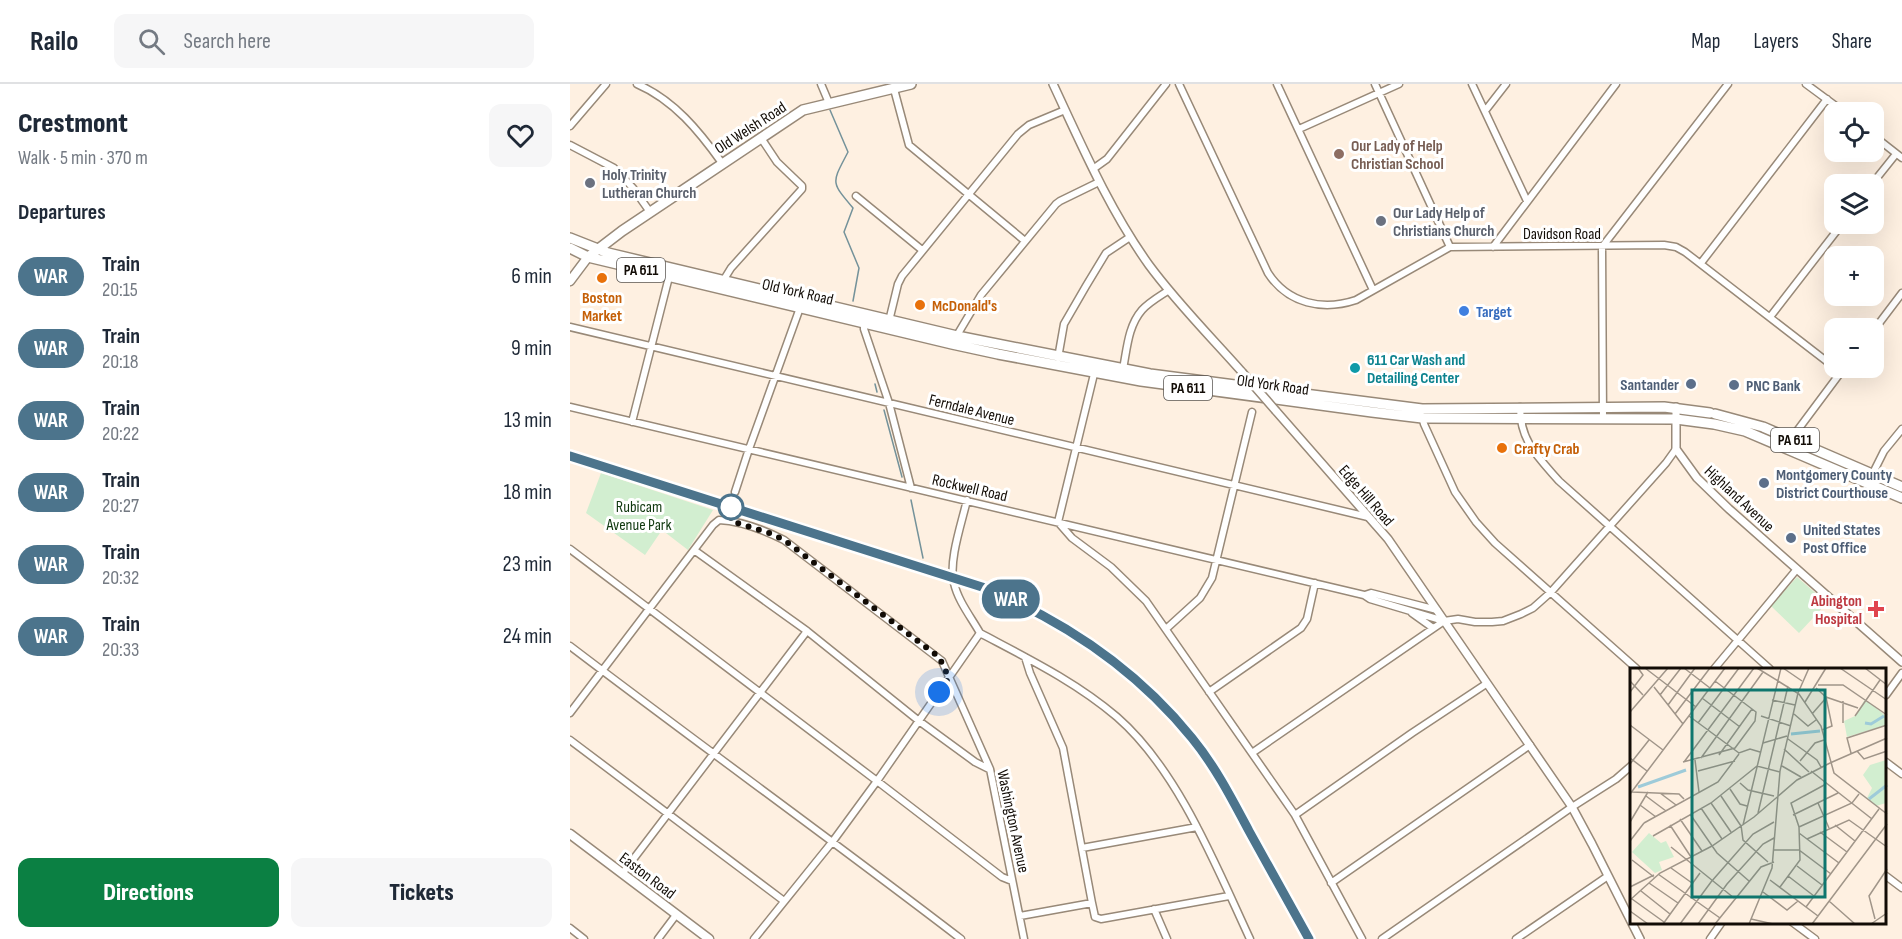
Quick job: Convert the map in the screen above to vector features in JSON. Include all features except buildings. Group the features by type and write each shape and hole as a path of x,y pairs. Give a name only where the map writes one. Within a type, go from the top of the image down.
{"main road":[{"name":"Old Welsh Road","path":"570,281 596,249 803,110 911,84"},
{"name":"Old York Road","path":"570,238 596,249 724,279 864,321 888,323"},
{"name":"Old York Road","path":"570,248 588,257 721,289 802,304 955,340 1208,390 1422,413 1520,418 1676,419 1714,424 1744,431 1902,498"},
{"name":"Old York Road","path":"1095,368 1123,369 1422,413 1520,407 1603,406 1676,408 1713,413 1763,427 1902,487"},
{"name":"Easton Road","path":"570,834 709,939"}],"street":[{"path":"570,126 606,84"},
{"path":"637,84 663,99 687,118 722,163"},
{"path":"821,84 829,103"},
{"name":"Edge Hill Road","path":"1053,84 1099,183 1130,237 1169,290 1388,539 1572,807 1630,919"},
{"path":"1093,169 1107,159 1166,84"},
{"name":"Davidson Road","path":"1179,84 1272,279 1298,300 1322,306 1346,303 1450,247 1664,245 1676,247 1701,263 1824,357"},
{"path":"1277,84 1373,290"},
{"path":"1375,84 1450,247"},
{"path":"1299,129 1399,84"},
{"path":"1472,84 1527,201"},
{"path":"1485,111 1506,84"},
{"path":"1493,247 1617,84"},
{"path":"1603,418 1602,247 1728,84"},
{"path":"1806,84 1831,102"},
{"path":"894,89 909,145 1025,242"},
{"path":"1701,263 1827,99"},
{"path":"888,323 900,279 968,194 1023,128 1065,110"},
{"path":"721,289 731,268 802,189 802,186 777,162 761,138"},
{"path":"1882,174 1899,156 1884,144"},
{"path":"570,145 614,168 633,188 650,212"},
{"path":"955,340 981,295 1060,201 1099,183"},
{"path":"856,196 922,250"},
{"path":"1770,317 1834,234"},
{"path":"1057,360 1064,324 1086,286 1106,253 1130,237"},
{"path":"632,422 669,277"},
{"path":"1123,369 1128,339 1135,321 1142,310 1169,290"},
{"path":"1883,318 1902,293"},
{"path":"735,492 802,304"},
{"path":"864,321 864,329 889,403 911,488"},
{"name":"Ferndale Avenue","path":"570,327 1368,517"},
{"path":"1095,368 1058,522 1072,537 1111,567 1146,601 1295,815 1362,939"},
{"path":"1791,439 1832,378"},
{"name":"Rockwell Road","path":"570,407 1315,583 1364,595 1370,599 1444,621 1450,619 1475,622 1503,621 1533,608 1551,592 1676,449"},
{"path":"1520,407 1523,432 1539,459 1559,481 1769,668"},
{"path":"1676,408 1676,449"},
{"path":"1166,629 1200,598 1212,578 1252,412"},
{"path":"1422,413 1424,424 1455,492 1476,522 1495,543 1636,668"},
{"path":"1868,483 1884,451 1902,429"},
{"name":"Highland Avenue","path":"1676,449 1710,492 1902,662"},
{"path":"967,500 952,574 960,599 980,633 1083,692 1116,716 1137,736 1162,770 1197,827 1250,939"},
{"name":"Washington Avenue","path":"694,550 719,520 731,521 772,534 784,540 939,657 990,769 1024,939"},
{"path":"570,549 1002,877 1012,881"},
{"path":"570,713 694,550 807,631 919,721 975,762 990,769"},
{"path":"1715,668 1797,569"},
{"path":"1209,692 1301,628 1307,619 1315,583"},
{"name":"Rockwell Road","path":"1364,595 1371,593 1437,610"},
{"name":"Rockwell Road","path":"1404,608 1433,628"},
{"path":"1252,753 1444,621"},
{"path":"622,874 807,631"},
{"path":"754,939 833,841 980,633"},
{"path":"570,646 961,939"},
{"path":"1025,657 1063,748 1095,917 1097,919 1230,896"},
{"path":"1887,694 1902,673"},
{"path":"1295,815 1486,684"},
{"path":"570,740 784,901"},
{"path":"1331,883 1530,745"},
{"path":"1887,763 1902,774"},
{"path":"1382,939 1616,779 1630,767"},
{"path":"1082,848 1197,827"},
{"path":"1516,939 1608,876"},
{"path":"1887,877 1902,888"},
{"path":"1020,916 1092,903"},
{"path":"1154,909 1167,939"},
{"path":"658,939 676,915"},
{"name":"Edge Hill Road","path":"1632,924 1640,939"},
{"path":"1710,939 1721,924"},
{"path":"1795,924 1813,938"},
{"path":"570,928 584,939"}],"green space":[{"name":"Rubicam Avenue Park","path":"601,473 713,510 688,550 662,530 645,555 586,513"},
{"path":"1797,577 1827,603 1799,633 1771,606"}],"waterway":[{"path":"830,110 848,152 836,176 836,182 840,192 853,208 844,232 859,268 853,301"},
{"path":"875,384 877,392"},
{"path":"884,410 902,477"},
{"path":"911,500 923,558"}],"railway":[{"path":"570,456 983,587 1013,600 1070,631 1122,668 1170,712 1192,737 1223,783 1309,939"}],"train":[{"name":"WAR","path":"570,456 982,587 1041,613 1096,647 1149,691 1192,738 1223,782 1309,939"}],"place":[{"name":"Our Lady of Help Christian School","path":"1339,154"},
{"name":"Holy Trinity Lutheran Church","path":"590,183"},
{"name":"Our Lady Help of Christians Church","path":"1381,221"},
{"name":"Boston Market","path":"602,278"},
{"name":"McDonald's","path":"920,305"},
{"name":"Target","path":"1464,311"},
{"name":"611 Car Wash and Detailing Center","path":"1355,368"},
{"name":"Santander","path":"1691,384"},
{"name":"PNC Bank","path":"1734,385"},
{"name":"Crafty Crab","path":"1502,448"},
{"name":"Montgomery County District Courthouse","path":"1764,483"},
{"name":"United States Post Office","path":"1791,538"},
{"name":"Abington Hospital","path":"1876,609"}],"route":[{"path":"731,507 731,521 784,540 939,657 949,678 939,692"}]}
